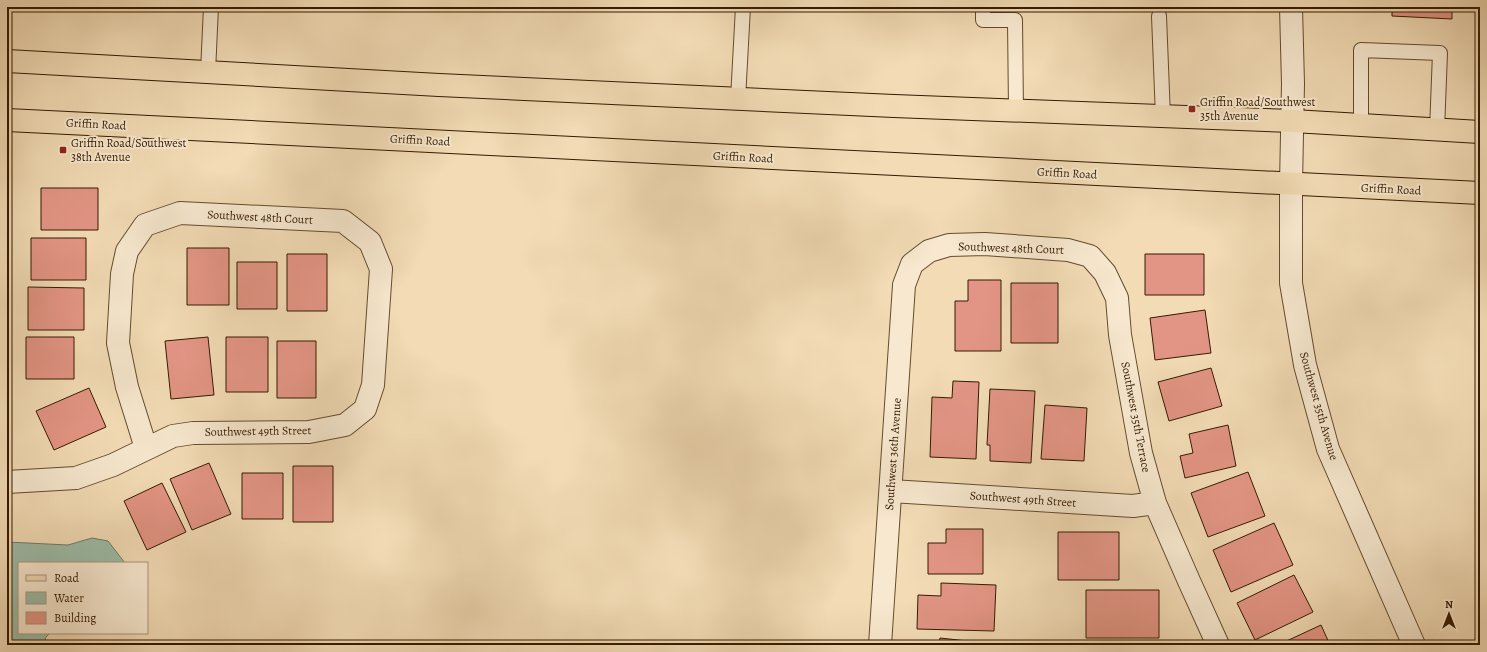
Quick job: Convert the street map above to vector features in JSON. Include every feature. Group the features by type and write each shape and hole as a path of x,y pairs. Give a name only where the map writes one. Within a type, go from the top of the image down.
{"main road":[{"path":"7,61 439,85 1293,122 1480,132"},
{"name":"Griffin Road","path":"7,120 1480,193"}],"street":[{"name":"Southwest 35th Avenue","path":"1291,7 1293,122 1291,184 1291,283 1305,365 1328,449 1414,645"},
{"name":"Southwest 48th Court","path":"146,448 127,387 118,343 122,274 127,251 145,224 180,213 344,221 370,242"},
{"name":"Southwest 49th Street","path":"7,482 76,478 113,465 173,436 193,433 309,432 345,425 365,409 373,385 382,269 370,242"},
{"name":"Southwest 48th Court","path":"912,264 929,251 949,245 985,244 1068,250 1090,256"},
{"name":"Southwest 35th Terrace","path":"1090,256 1105,273 1117,298 1120,335 1141,453 1155,503 1218,645"},
{"name":"Southwest 36th Avenue","path":"880,645 904,285 912,264"},
{"name":"Southwest 49th Street","path":"891,491 1133,506 1155,503"}],"lane":[{"path":"208,72 212,7"},
{"path":"738,99 743,7"},
{"path":"983,7 983,20 1015,20 1016,111"},
{"path":"1159,16 1163,117"},
{"path":"1361,126 1361,50 1440,53 1437,130"}],"water":[{"path":"92,538 108,541 124,562 18,562 18,634 49,634 46,637 44,645 7,645 7,542 68,545"}],"building":[{"path":"999,7 1097,7 999,10"},
{"path":"1392,7 1452,7 1452,19 1392,16"},
{"path":"41,188 98,188 98,230 41,230"},
{"path":"31,238 86,238 86,280 31,280"},
{"path":"187,248 229,248 229,305 187,305"},
{"path":"287,254 327,254 327,311 287,311"},
{"path":"1145,254 1204,254 1204,295 1145,295"},
{"path":"237,262 277,262 277,309 237,309"},
{"path":"968,280 1001,280 1001,351 955,351 955,301 968,301"},
{"path":"1011,283 1058,283 1058,343 1011,343"},
{"path":"28,287 84,288 84,330 28,330"},
{"path":"1205,310 1211,353 1155,360 1150,318"},
{"path":"26,337 74,337 74,379 26,379"},
{"path":"208,337 214,395 171,399 165,341"},
{"path":"226,337 268,337 268,392 226,392"},
{"path":"277,341 316,341 316,398 277,398"},
{"path":"1211,368 1222,406 1169,421 1158,382"},
{"path":"953,381 979,382 976,459 930,457 932,397 952,398"},
{"path":"89,388 106,427 54,450 36,411"},
{"path":"990,389 1035,391 1031,463 990,461 990,445 987,445"},
{"path":"1045,405 1087,408 1084,461 1041,459"},
{"path":"1228,425 1236,466 1185,478 1180,456 1193,453 1189,434"},
{"path":"209,463 231,514 192,530 170,479"},
{"path":"293,466 333,466 333,522 293,522"},
{"path":"1248,472 1265,516 1208,537 1191,493"},
{"path":"242,473 283,473 283,519 242,519"},
{"path":"162,483 186,532 147,550 124,501"},
{"path":"1274,523 1293,565 1231,592 1213,550"},
{"path":"946,529 983,529 983,574 928,574 928,543 946,543"},
{"path":"1058,532 1119,532 1119,580 1058,580"},
{"path":"1294,575 1313,612 1255,640 1237,603"},
{"path":"941,583 996,585 994,631 917,629 918,595 941,596"},
{"path":"1086,590 1159,590 1159,638 1086,638"},
{"path":"1321,625 1330,645 1278,645"},
{"path":"940,638 986,643 986,645 939,645"}],"place":[{"name":"Griffin Road/Southwest 35th Avenue","path":"1192,109"},
{"name":"Griffin Road/Southwest 38th Avenue","path":"63,150"}]}
